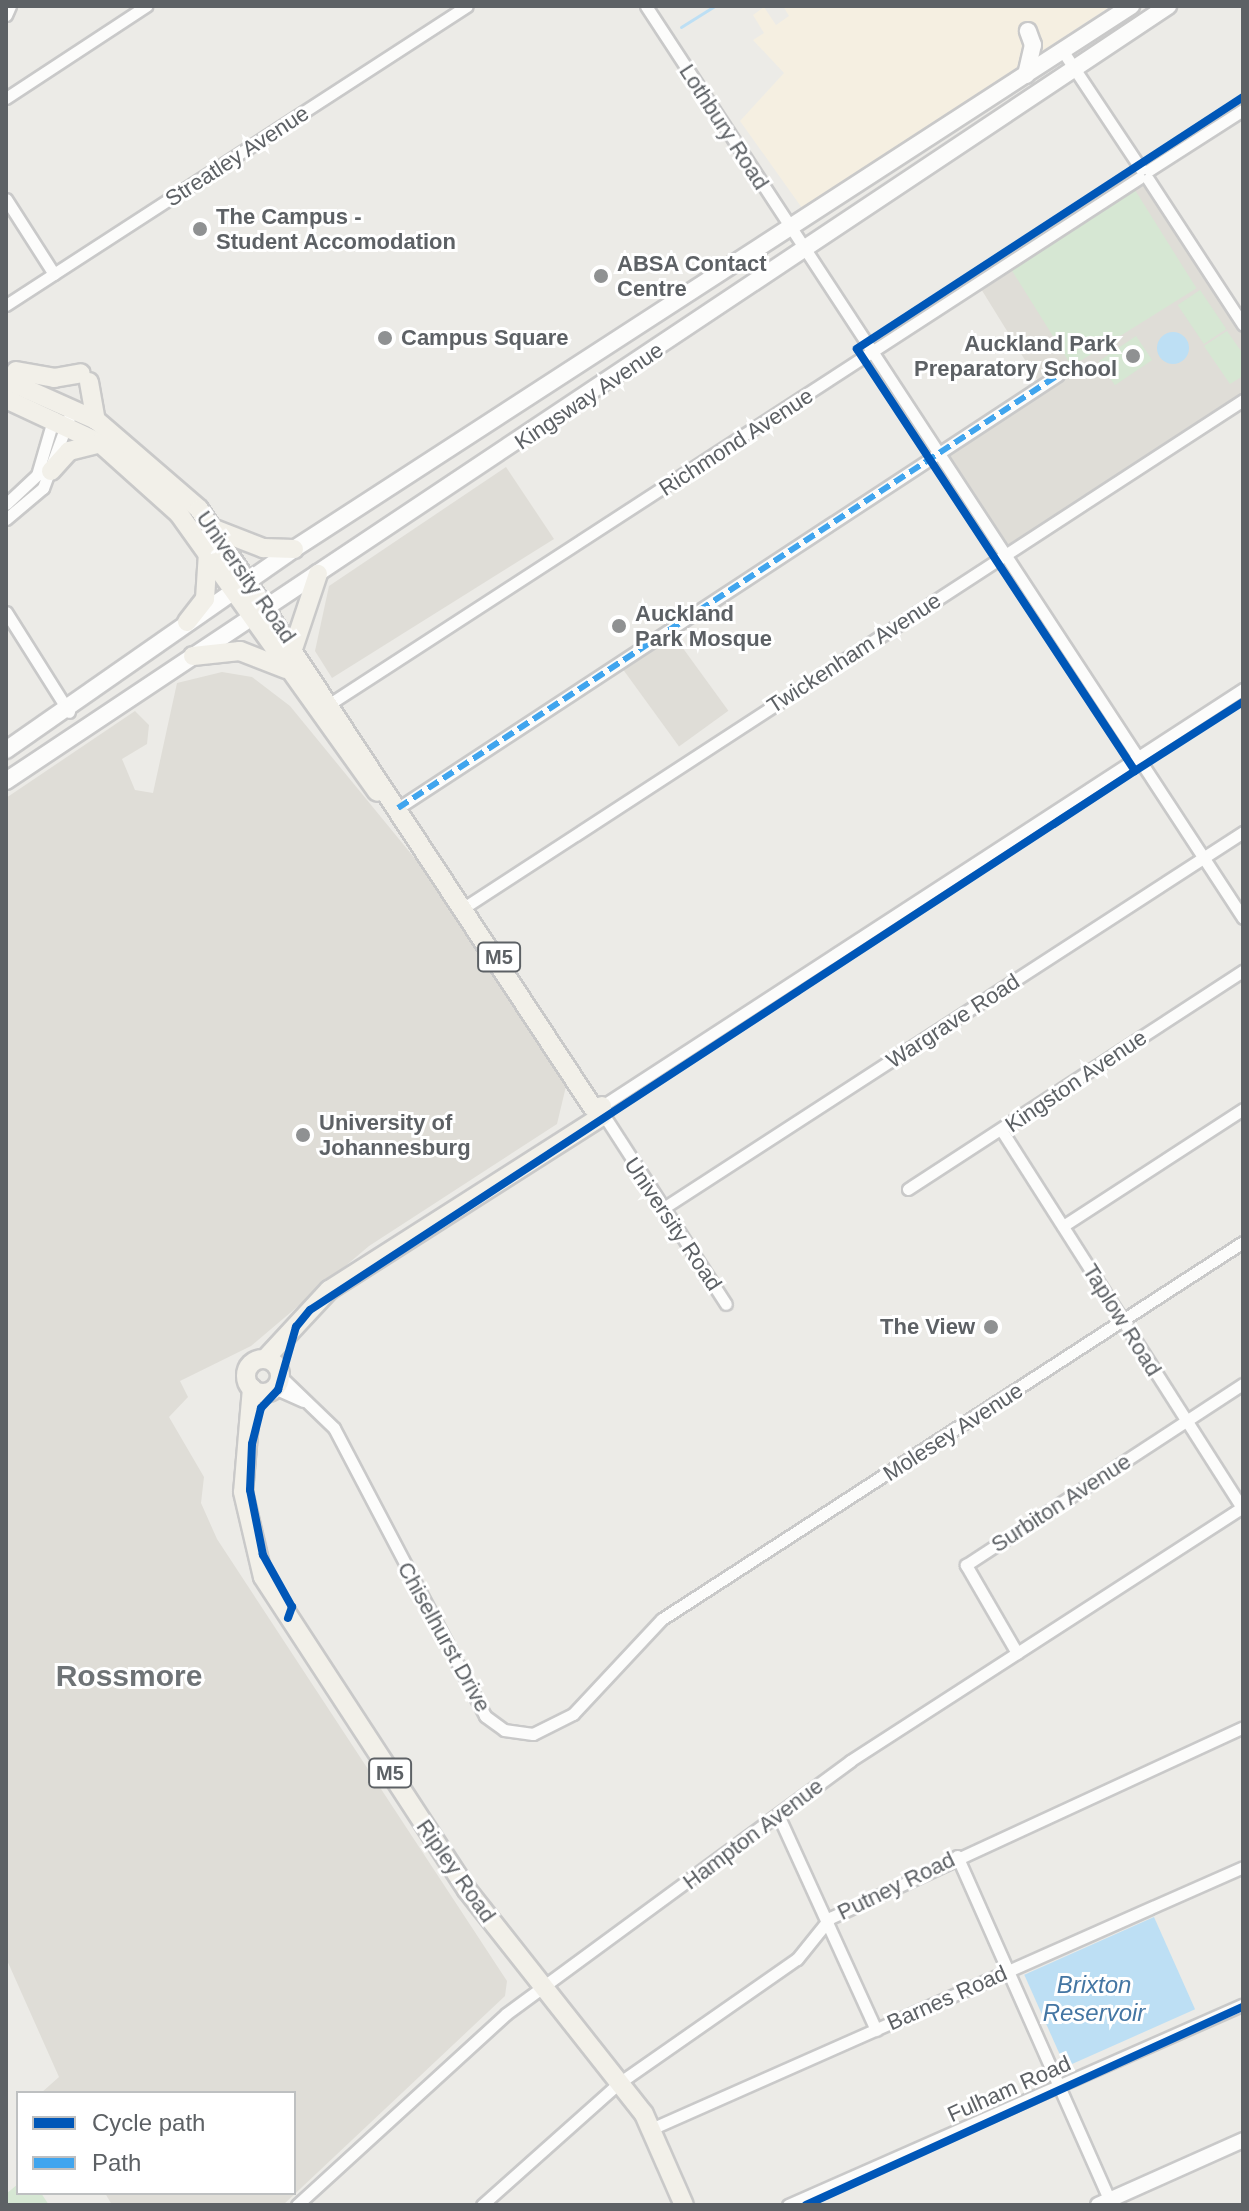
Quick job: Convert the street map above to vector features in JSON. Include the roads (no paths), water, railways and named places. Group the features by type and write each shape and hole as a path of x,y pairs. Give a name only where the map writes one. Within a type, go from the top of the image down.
{"main road":[{"name":"Kingsway Avenue","path":"6,750 69,712 187,622 294,549 1131,6"},
{"name":"Kingsway Avenue","path":"6,781 1168,6"},
{"path":"1026,75 1028,31"},
{"path":"6,368 43,378 85,377 96,420"},
{"name":"University Road","path":"6,380 64,412 151,487 242,585"},
{"name":"University Road","path":"6,399 96,420 176,483 214,529 242,585 259,610 286,669 350,763 421,843"},
{"path":"51,471 69,451 100,443"},
{"path":"214,529 263,548 294,549"},
{"path":"187,622 205,599 208,549"},
{"path":"294,646 318,574"},
{"name":"University Road","path":"259,610 294,646 599,1111"},
{"path":"193,656 240,651 286,669"},
{"path":"268,1378 294,1325 341,1281 599,1111"},
{"name":"Ripley Road","path":"268,1378 247,1429 245,1516 269,1588 467,1890 619,2083 651,2129 684,2205"}],"street":[{"path":"6,15 10,6"},
{"path":"6,98 146,6"},
{"name":"Streatley Avenue","path":"6,305 467,6"},
{"name":"Lothbury Road","path":"646,6 791,229 806,245 1243,918"},
{"path":"1062,50 1243,325"},
{"name":"Richmond Avenue","path":"331,703 1243,110"},
{"path":"6,199 54,274"},
{"path":"398,808 1058,375"},
{"name":"Twickenham Avenue","path":"465,907 1243,400"},
{"path":"6,519 36,497 51,471 64,412"},
{"path":"6,504 37,475 64,412"},
{"path":"6,612 69,712"},
{"path":"599,1111 1243,689"},
{"name":"Wargrave Road","path":"662,1209 1243,832"},
{"name":"Kingston Avenue","path":"908,1189 1002,1131 1243,971"},
{"path":"1063,1226 1243,1109"},
{"name":"University Road","path":"599,1111 726,1304"},
{"name":"Taplow Road","path":"1002,1131 1242,1508"},
{"name":"Molesey Avenue","path":"662,1619 1123,1323 1243,1242"},
{"name":"Chiselhurst Drive","path":"268,1378 311,1404 334,1428 466,1687 497,1726 533,1734 560,1725 662,1619"},
{"name":"Surbiton Avenue","path":"1017,1653 965,1574 966,1565 1243,1384"},
{"name":"Hampton Avenue","path":"297,2205 464,2049 543,1987 779,1817 1017,1653 1242,1508"},
{"name":"Putney Road","path":"482,2205 619,2083 785,1969 830,1918 957,1856 1243,1727"},
{"path":"779,1817 830,1918 876,2030"},
{"path":"957,1856 1059,2086 1106,2203 1243,2140"},
{"name":"Barnes Road","path":"651,2129 1243,1867"},
{"name":"Fulham Road","path":"788,2205 1243,2004"}],"water":[{"path":"1173,332 1185,336 1189,348 1185,360 1173,364 1161,360 1157,348 1161,336"},
{"name":"Brixton Reservoir","path":"1154,1917 1195,2009 1065,2067 1024,1975"}],"waterway":[{"path":"681,27 715,6"}],"place":[{"name":"The Campus - Student Accomodation","path":"200,229"},
{"name":"ABSA Contact Centre","path":"601,276"},
{"name":"Campus Square","path":"385,338"},
{"name":"Auckland Park Preparatory School","path":"1133,356"},
{"name":"Auckland Park Mosque","path":"619,626"},
{"name":"University of Johannesburg","path":"303,1135"},
{"name":"The View","path":"991,1327"}],"district":[{"name":"Rossmore","path":"129,1676"}]}
